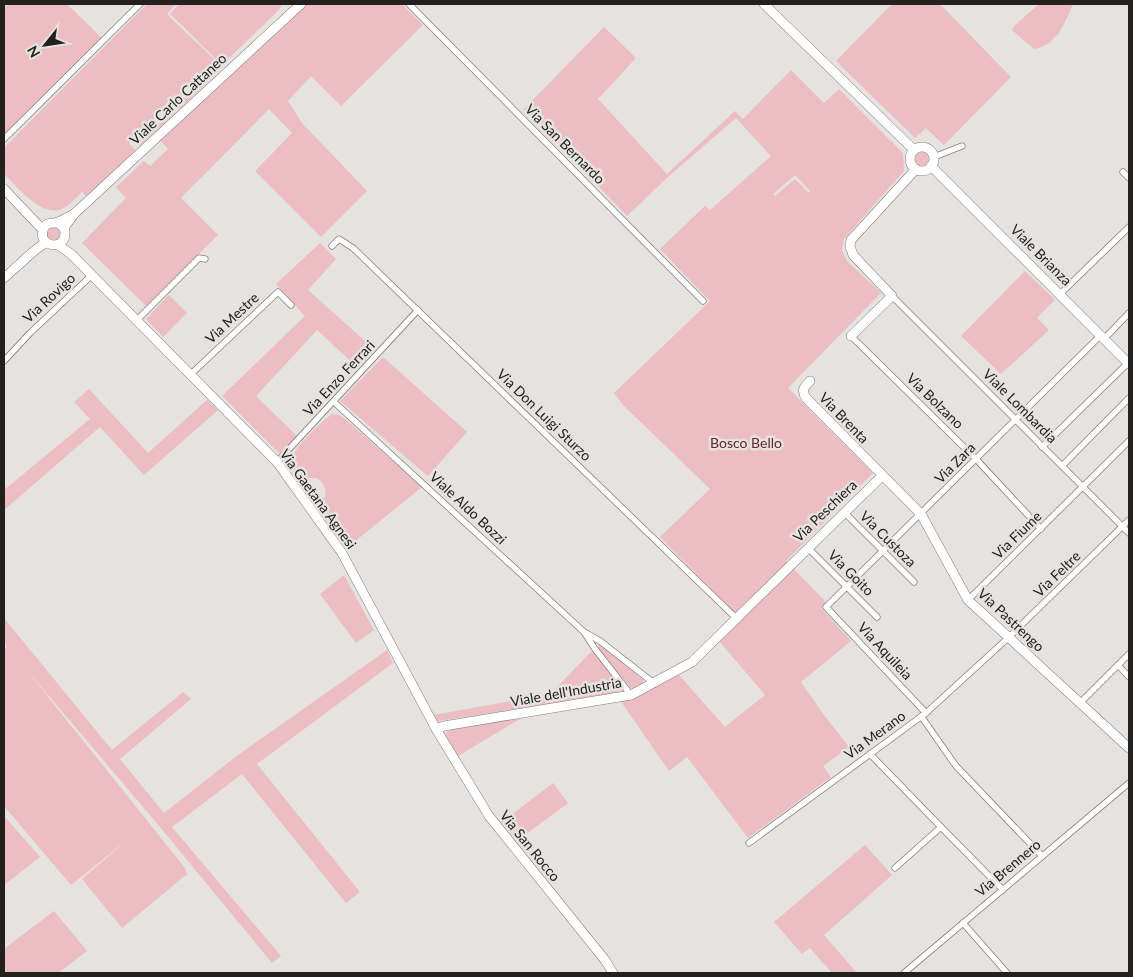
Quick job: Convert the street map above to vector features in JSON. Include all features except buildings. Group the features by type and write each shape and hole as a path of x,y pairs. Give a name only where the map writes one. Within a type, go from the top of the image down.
{"street":[{"path":"4,139 140,4"},
{"path":"287,17 290,4"},
{"name":"Viale Carlo Cattaneo","path":"4,278 34,251 47,231 74,214 301,4"},
{"name":"Via San Bernardo","path":"409,4 704,301"},
{"path":"764,4 914,150"},
{"path":"934,157 962,146"},
{"path":"918,148 926,148 934,157 931,166 922,171 916,169 910,160 914,150 918,148"},
{"name":"Viale Brianza","path":"931,166 1128,362"},
{"path":"851,336 892,296 855,258 851,251 851,240 916,169"},
{"path":"1123,172 1129,178"},
{"path":"4,189 47,231 52,245 58,245"},
{"name":"Viale Carlo Cattaneo","path":"58,245 63,242 65,232 74,214"},
{"path":"1060,294 1129,226"},
{"path":"47,231 65,232"},
{"name":"Via Gaetana Agnesi","path":"65,232 71,254"},
{"name":"Via Don Luigi Sturzo","path":"332,246 339,239 353,248 736,618"},
{"name":"Via Gaetana Agnesi","path":"58,245 71,254 277,462 342,553 436,729"},
{"path":"136,321 198,258 205,259"},
{"name":"Via Rovigo","path":"4,362 30,333 91,276"},
{"name":"Via Mestre","path":"190,376 278,292 291,305"},
{"name":"Viale Lombardia","path":"892,296 1129,533"},
{"name":"Via Enzo Ferrari","path":"277,462 418,310"},
{"name":"Via Zara","path":"826,607 1016,420 1129,313"},
{"name":"Via Bolzano","path":"851,336 976,459 1041,529"},
{"path":"1042,446 1128,362"},
{"name":"Via Brenta","path":"810,381 804,387 803,393 806,398 879,473"},
{"path":"1062,466 1129,398"},
{"name":"Viale Aldo Bozzi","path":"334,402 584,632 600,641 655,684"},
{"name":"Via Fiume","path":"968,600 1129,440"},
{"name":"Via Peschiera","path":"736,618 844,512 879,473"},
{"name":"Via Pastrengo","path":"879,473 921,514 968,600 1128,745"},
{"name":"Via Custoza","path":"844,512 914,582"},
{"name":"Via Feltre","path":"1008,638 1129,520"},
{"name":"Via Goito","path":"808,548 877,617"},
{"name":"Via Aquileia","path":"826,607 924,714 956,766 1042,856"},
{"name":"Viale dell'Industria","path":"436,729 444,726 631,695 655,684 692,662 736,618"},
{"name":"Viale Aldo Bozzi","path":"584,632 631,695"},
{"name":"Via Merano","path":"749,843 924,714 1008,638"},
{"path":"1080,703 1129,654"},
{"path":"1118,665 1129,676"},
{"name":"Via San Rocco","path":"436,729 489,816 605,960 613,973"},
{"path":"870,754 1003,890"},
{"name":"Via Brennero","path":"904,973 1129,783"},
{"path":"895,868 941,827"},
{"path":"963,923 1007,973"}],"green space":[{"path":"4,4 67,4 102,38 4,135"},
{"path":"147,4 176,4 167,14 222,67 179,110 176,107 200,83 196,80 129,143 135,150 87,197 82,192 67,206 56,211 39,206 4,174 4,148"},
{"path":"179,4 282,4 279,10 222,65 170,14"},
{"path":"306,4 402,4 423,25 341,106 311,76 288,101 302,123 367,191 321,237 255,171 292,133 269,109 181,198 218,235 146,306 82,243 126,198 116,187 144,161 150,166 168,149 160,140"},
{"path":"892,4 940,4 1011,77 944,145 926,128 915,138 836,61"},
{"path":"1039,4 1073,4 1063,26 1054,38 1042,47 1034,49 1012,30"},
{"name":"Bosco Bello","path":"604,27 636,58 598,99 667,174 735,111 743,119 791,70 824,103 839,89 903,153 904,171 844,239 842,250 847,261 881,293 788,388 873,473 786,561 826,602 821,608 851,641 801,682 849,747 823,766 831,777 748,838 687,757 669,771 620,700 638,696 679,675 725,727 765,695 719,641 740,618 660,537 710,489 623,405 614,393 710,301 660,249 705,206 710,210 771,156 736,118 669,176 627,216 524,109","holes":["795,175 810,191 809,193 795,179 775,196 773,194"]},
{"path":"173,111 175,113 140,146 138,144"},
{"path":"922,152 927,154 929,159 927,164 922,166 917,164 915,159 917,154"},
{"path":"51,226 57,226 61,233 57,240 51,240 47,236 47,230"},
{"path":"320,243 336,259 308,290 374,349 358,368 317,330 256,396 297,436 280,454 222,396 305,316 276,284"},
{"path":"1025,271 1055,300 1037,318 1049,330 1001,374 961,336"},
{"path":"169,295 187,313 163,337 146,319"},
{"path":"383,357 467,432 428,476 340,401"},
{"path":"89,389 148,453 207,400 218,410 144,475 100,427 4,510 4,490 90,419 74,402"},
{"path":"332,414 344,418 422,487 348,547 317,503 325,497 325,489 322,482 316,478 308,478 303,486 289,465 294,452 313,430"},
{"path":"344,575 374,630 356,643 320,594"},
{"path":"4,618 112,750 183,692 191,699 120,759 164,813 238,755 387,650 393,663 257,764 360,892 346,903 242,774 172,827 281,956 272,963 25,668 185,868 187,874 122,928 82,879 130,838 71,885 4,806 4,649 7,647 4,642"},
{"path":"599,645 603,646 643,680 643,684 637,689 630,687 598,649"},
{"path":"593,650 618,683 621,688 620,691 600,697 437,721 433,715 550,694"},
{"path":"523,717 458,756 445,735 453,729"},
{"path":"553,783 568,803 517,841 502,822"},
{"path":"4,818 40,857 4,885"},
{"path":"865,845 892,875 824,935 857,973 832,973 810,948 802,954 774,922"},
{"path":"54,911 87,951 58,973 4,973 4,949"}]}
